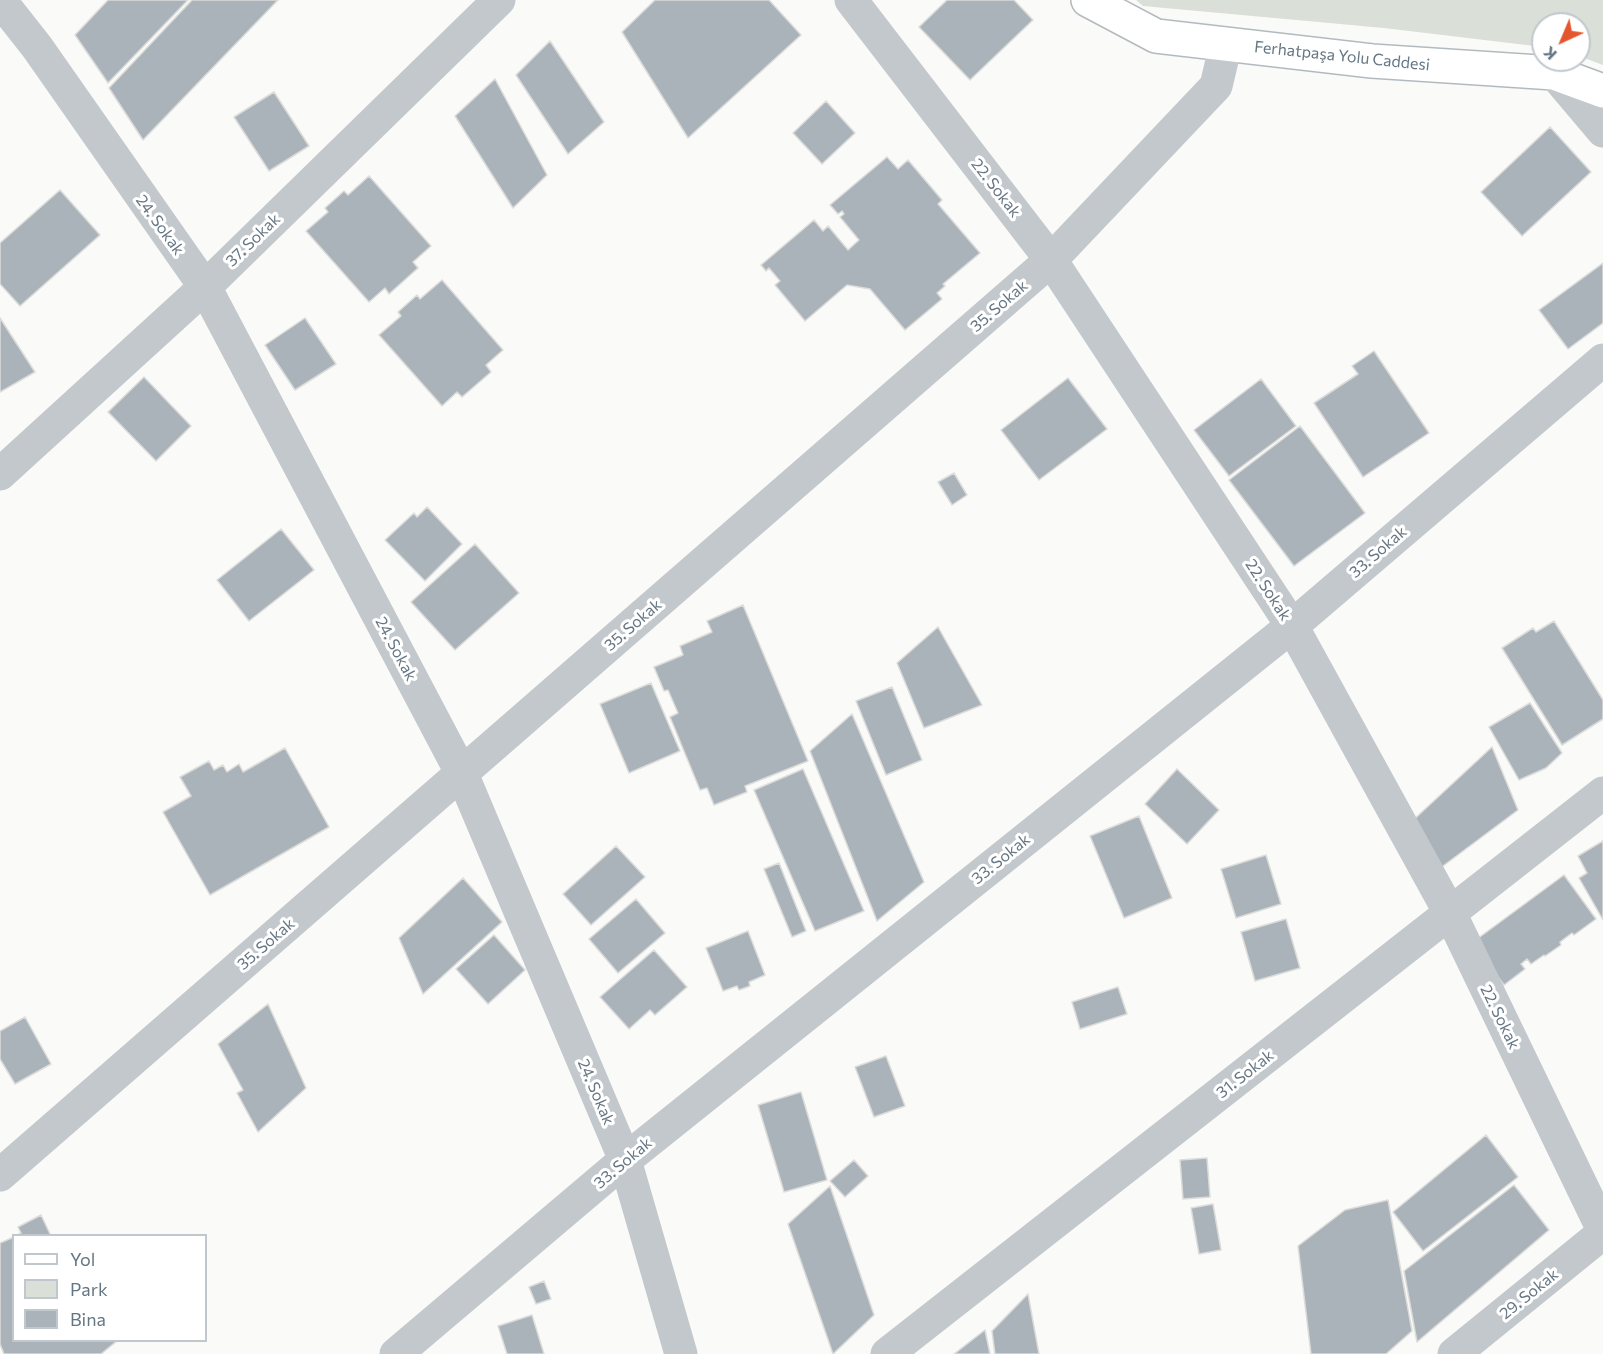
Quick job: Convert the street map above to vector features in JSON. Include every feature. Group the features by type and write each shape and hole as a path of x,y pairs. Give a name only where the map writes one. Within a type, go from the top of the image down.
{"main road":[{"name":"Ferhatpaşa Yolu Caddesi","path":"1088,0 1156,36 1372,61 1554,73 1603,91"}],"street":[{"name":"24. Sokak","path":"0,0 37,47 205,287 462,774 625,1160 681,1354"},
{"name":"37. Sokak","path":"0,474 205,287 499,0"},
{"name":"22. Sokak","path":"851,0 1051,260 1292,626 1450,913 1603,1232"},
{"name":"35. Sokak","path":"0,1175 1051,260 1216,86 1226,44"},
{"path":"1554,73 1603,131"},
{"name":"33. Sokak","path":"396,1354 625,1160 1292,626 1603,360"},
{"name":"31. Sokak","path":"887,1354 1603,793"},
{"name":"29. Sokak","path":"1454,1354 1603,1232"}],"green space":[{"path":"1136,0 1603,0 1603,65 1591,60 1591,12 1531,12 1531,46 1384,28 1143,6"}],"building":[{"path":"108,0 188,0 108,83 75,35"},
{"path":"192,0 278,0 143,140 109,88"},
{"path":"655,0 769,0 801,35 688,138 622,32"},
{"path":"947,0 1014,0 1033,20 970,80 919,27"},
{"path":"550,41 604,122 568,154 516,75"},
{"path":"495,79 547,175 513,208 455,116"},
{"path":"274,92 309,146 269,171 234,117"},
{"path":"826,101 855,133 822,164 793,133"},
{"path":"1550,127 1591,172 1522,236 1481,192"},
{"path":"887,157 898,169 908,160 942,200 938,204 980,253 943,284 945,286 937,293 942,299 905,330 870,289 847,285 805,321 775,285 780,281 769,268 766,271 761,265 814,220 823,231 828,226 848,250 859,240 840,217 844,214 842,211 838,214 830,205"},
{"path":"369,176 431,246 413,262 418,268 389,294 385,288 369,302 306,231 328,212 325,208 344,191 348,195"},
{"path":"60,190 100,235 20,306 0,284 0,243"},
{"path":"1603,263 1603,323 1568,349 1539,310"},
{"path":"442,280 503,350 486,365 491,372 462,397 457,392 442,406 379,335 401,316 398,312 417,295 420,299"},
{"path":"0,318 35,372 0,392"},
{"path":"305,318 336,364 295,390 265,345"},
{"path":"1374,351 1429,433 1363,477 1314,403 1358,374 1352,366"},
{"path":"144,377 191,426 156,461 108,412"},
{"path":"1068,378 1107,429 1039,480 1001,430"},
{"path":"1261,379 1296,426 1229,476 1194,430"},
{"path":"1300,426 1365,513 1294,566 1229,480"},
{"path":"954,473 967,495 952,505 938,482"},
{"path":"427,507 462,544 425,581 385,540 414,513 417,517"},
{"path":"281,529 314,570 249,621 217,580"},
{"path":"475,544 519,593 455,650 411,602"},
{"path":"743,605 808,761 745,786 747,792 714,805 707,788 700,790 670,717 678,713 668,690 664,691 654,667 683,655 680,646 712,632 707,621"},
{"path":"1554,621 1603,700 1603,719 1562,745 1502,648 1533,628 1536,632"},
{"path":"938,627 982,705 924,728 897,663"},
{"path":"651,683 680,751 629,773 600,704"},
{"path":"892,687 922,760 886,775 856,701"},
{"path":"1530,703 1562,753 1546,768 1519,780 1489,727"},
{"path":"852,714 924,882 877,921 810,751"},
{"path":"1492,747 1518,810 1439,869 1409,824"},
{"path":"285,748 329,827 210,895 163,812 191,796 180,777 209,761 214,770 223,765 227,772 239,764 243,772"},
{"path":"803,769 864,911 815,931 754,790"},
{"path":"1177,769 1219,810 1187,844 1145,804"},
{"path":"1139,816 1172,898 1124,918 1090,836"},
{"path":"1603,841 1603,920 1579,878 1587,873 1578,856"},
{"path":"616,846 645,877 591,925 563,894"},
{"path":"1266,855 1281,904 1236,918 1221,869"},
{"path":"779,863 806,931 792,937 764,869"},
{"path":"1564,875 1596,919 1574,935 1572,933 1560,942 1561,945 1545,956 1531,964 1527,959 1521,964 1525,969 1504,985 1473,942"},
{"path":"463,878 502,922 423,994 399,938"},
{"path":"636,899 665,933 618,973 589,939"},
{"path":"1286,919 1300,968 1255,981 1241,932"},
{"path":"748,931 765,975 749,982 750,986 739,990 737,986 723,991 706,948"},
{"path":"494,935 525,970 488,1004 456,969"},
{"path":"654,950 687,987 655,1015 650,1010 629,1029 600,997"},
{"path":"1118,987 1127,1014 1080,1029 1072,1002"},
{"path":"268,1004 306,1088 258,1132 237,1093 243,1090 218,1044"},
{"path":"25,1017 51,1064 15,1084 0,1059 0,1031"},
{"path":"886,1056 905,1106 874,1117 855,1067"},
{"path":"801,1092 827,1180 784,1192 758,1105"},
{"path":"1486,1135 1518,1177 1423,1251 1393,1212"},
{"path":"1207,1158 1210,1197 1183,1199 1180,1160"},
{"path":"854,1160 868,1176 845,1197 830,1181"},
{"path":"1514,1185 1549,1230 1417,1342 1404,1271"},
{"path":"830,1186 874,1315 833,1354 788,1224"},
{"path":"1388,1200 1412,1331 1386,1354 1311,1354 1298,1246 1345,1210"},
{"path":"1213,1204 1221,1250 1199,1254 1191,1208"},
{"path":"41,1215 50,1234 19,1234 21,1233 18,1227"},
{"path":"12,1238 12,1342 116,1342 101,1354 4,1354 0,1344 0,1243"},
{"path":"544,1281 551,1299 536,1304 529,1287"},
{"path":"1028,1294 1039,1354 995,1354 992,1331"},
{"path":"532,1315 544,1354 507,1354 498,1326"},
{"path":"985,1330 990,1354 954,1354"}]}
